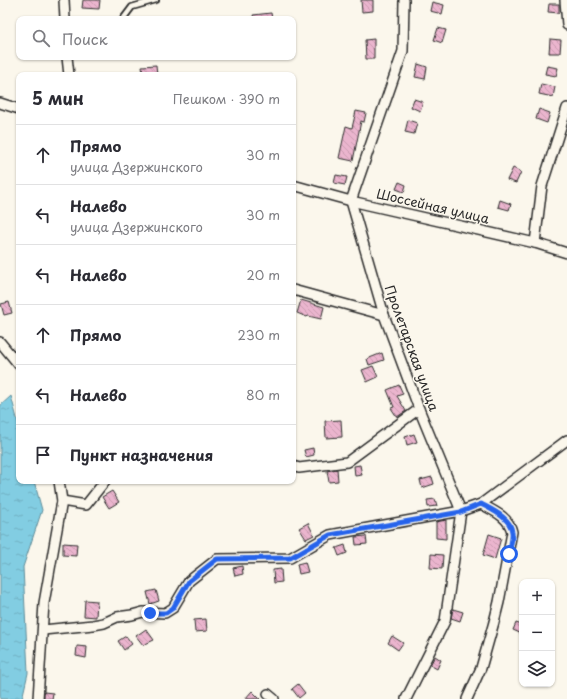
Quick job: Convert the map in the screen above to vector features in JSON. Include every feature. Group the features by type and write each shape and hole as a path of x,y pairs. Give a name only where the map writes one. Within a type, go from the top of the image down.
{"street":[{"path":"64,0 65,16"},
{"path":"351,201 403,51 404,0"},
{"path":"565,0 567,25"},
{"path":"67,60 69,72"},
{"path":"0,103 16,108"},
{"path":"535,243 542,186 567,108"},
{"name":"Шоссейная улица","path":"296,186 351,201 535,243 567,253"},
{"name":"Пролетарская улица","path":"351,201 384,315 461,512"},
{"path":"296,291 384,315"},
{"path":"0,342 16,361"},
{"path":"296,467 299,468 348,462 420,409"},
{"path":"42,630 93,625 143,612 166,613 173,608 189,581 217,559 290,558 330,535 461,512 481,504 567,440"},
{"path":"38,699 44,602 62,501 59,484"},
{"path":"62,501 86,505 103,484"},
{"path":"468,699 481,668 494,622 512,532 511,526 506,519 481,504"},
{"path":"406,699 445,621 461,512"}],"lane":[{"path":"125,16 132,7 156,0"}],"water":[{"path":"11,396 16,415 16,484 35,484 42,510 23,567 28,673 22,699 0,699 0,406"}],"building":[{"path":"83,0 100,0 99,9 82,8"},
{"path":"361,0 373,0 373,11 362,12"},
{"path":"432,2 444,5 442,14 430,11"},
{"path":"549,4 559,4 559,13 548,12"},
{"path":"271,13 272,16 253,16"},
{"path":"438,28 446,30 442,43 434,40"},
{"path":"374,39 374,59 366,59 365,40"},
{"path":"550,39 561,40 560,53 549,53"},
{"path":"418,64 427,67 425,79 415,77"},
{"path":"156,65 157,72 143,72 142,66"},
{"path":"547,66 558,68 556,76 545,74"},
{"path":"541,84 555,87 553,97 539,94"},
{"path":"414,99 423,102 420,111 411,107"},
{"path":"539,109 550,113 547,123 536,119"},
{"path":"356,111 366,113 364,122 361,121 353,161 339,158 346,126 352,128"},
{"path":"408,120 417,123 414,134 405,132"},
{"path":"513,168 521,172 516,183 507,180"},
{"path":"336,175 347,177 345,185 334,183"},
{"path":"399,182 406,185 404,192 396,189"},
{"path":"500,200 511,204 509,210 498,207"},
{"path":"301,300 324,307 321,319 307,317 297,313"},
{"path":"9,302 12,313 4,315 1,304"},
{"path":"382,353 384,360 369,365 367,359"},
{"path":"373,366 378,377 367,382 362,370"},
{"path":"399,385 403,394 397,396 406,411 397,417 391,408 394,407 387,390"},
{"path":"341,420 342,437 326,438 325,421"},
{"path":"414,434 417,442 407,445 405,437"},
{"path":"313,448 314,455 306,457 304,450"},
{"path":"360,465 362,475 355,476 354,466"},
{"path":"337,469 338,481 329,482 327,471"},
{"path":"432,477 434,484 422,488 420,480"},
{"path":"112,491 119,502 109,508 102,497"},
{"path":"435,499 437,506 428,507 427,500"},
{"path":"446,520 446,539 436,538 436,522"},
{"path":"308,523 314,535 306,539 299,528"},
{"path":"489,534 501,538 495,559 483,555"},
{"path":"366,536 367,544 356,545 355,537"},
{"path":"63,543 77,544 76,556 63,555"},
{"path":"345,545 347,553 339,556 336,548"},
{"path":"431,554 443,555 442,569 430,568"},
{"path":"305,562 308,572 299,574 297,564"},
{"path":"242,566 243,574 235,576 233,568"},
{"path":"281,569 282,582 274,583 273,570"},
{"path":"156,590 159,601 150,604 147,592"},
{"path":"85,600 97,601 96,617 84,616"},
{"path":"453,609 463,612 460,621 451,618"},
{"path":"206,619 207,631 195,632 194,620"},
{"path":"516,623 519,624 519,633 513,630"},
{"path":"146,629 154,640 143,645 136,636"},
{"path":"126,636 132,644 124,650 118,641"},
{"path":"392,636 403,643 398,650 388,643"},
{"path":"77,646 87,647 86,658 76,656"},
{"path":"435,656 441,660 437,669 430,665"},
{"path":"298,684 305,693 299,698 292,689"},
{"path":"252,691 260,699 245,699"},
{"path":"44,692 53,693 52,699 44,699"}],"route":[{"path":"150,613 166,613 173,608 189,581 217,559 290,558 330,535 461,512 481,504 506,519 511,526 512,540 509,554"}]}
